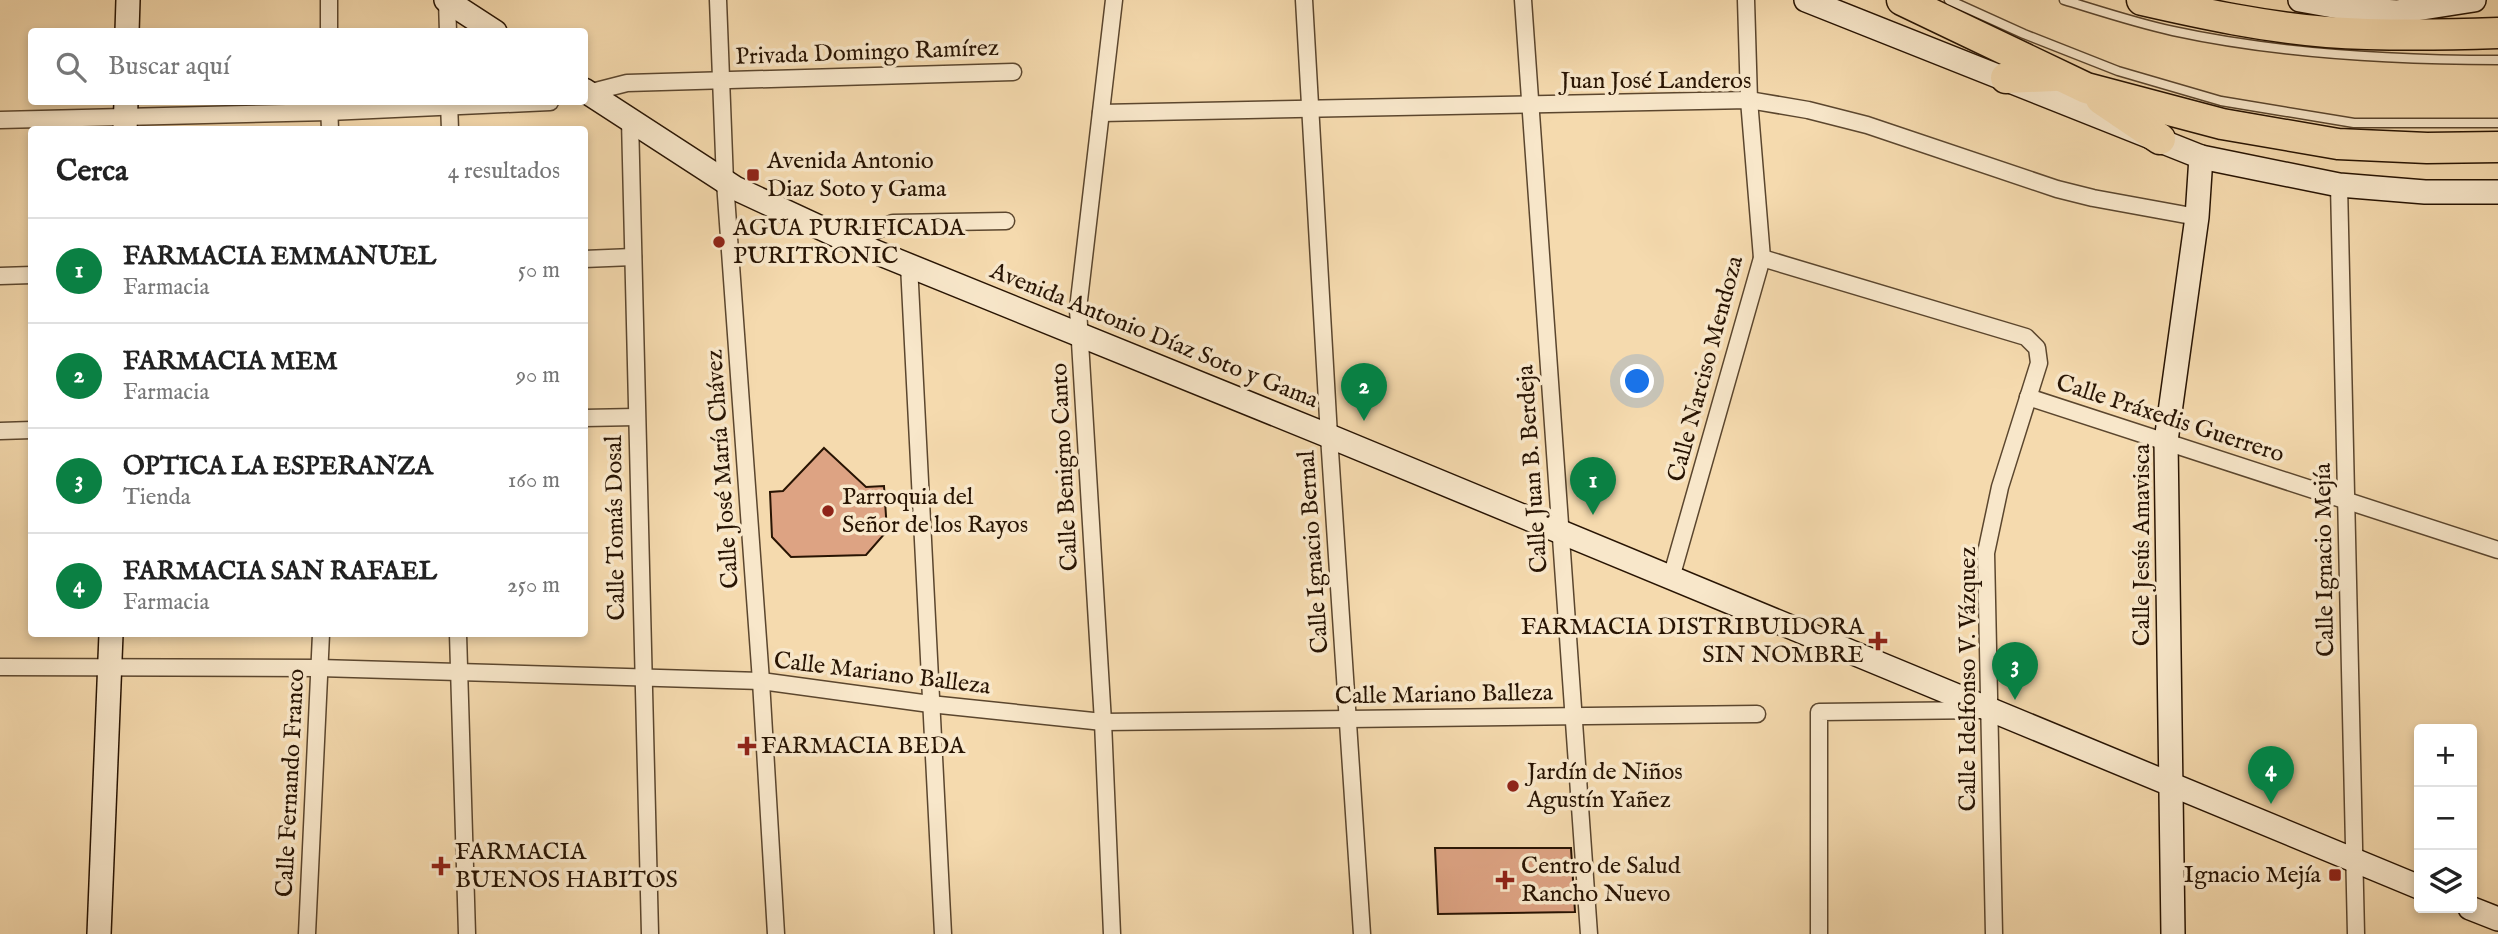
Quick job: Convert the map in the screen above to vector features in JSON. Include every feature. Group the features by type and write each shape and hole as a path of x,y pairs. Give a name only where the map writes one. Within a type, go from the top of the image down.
{"highway":[{"path":"1902,0 2086,88 2222,124 2338,144 2427,148 2498,147"},
{"path":"2142,0 2207,15 2326,32 2426,35 2498,33"},
{"path":"2006,78 2058,76"},
{"path":"2086,88 2160,139"}],"street":[{"path":"127,28 128,0"},
{"path":"329,28 330,0"},
{"name":"Calle José María Chávez","path":"718,0 725,181 761,681 776,934"},
{"name":"Calle Benigno Canto","path":"1111,934 1102,722 1078,309 1114,0"},
{"name":"Calle Ignacio Bernal","path":"1304,0 1362,934"},
{"name":"Calle Juan B. Berdeja","path":"1523,0 1589,934"},
{"name":"Calle Narciso Mendoza","path":"1671,578 1762,258 1749,100 1746,0"},
{"path":"1806,0 2201,157 2339,185 2426,192 2498,192"},
{"path":"2300,0 2350,9 2397,12 2473,0"},
{"path":"446,1 448,28"},
{"path":"446,1 489,28"},
{"name":"Privada Domingo Ramírez","path":"588,92 627,83 1013,72"},
{"name":"Avenida Antonio Díaz Soto y Gama","path":"588,93 725,181 851,242 1329,436 2414,885"},
{"name":"Juan José Landeros","path":"1101,113 1749,100 1808,110 1867,125 2057,189 2197,217"},
{"path":"0,120 409,105"},
{"path":"449,105 450,126"},
{"path":"329,107 330,126"},
{"name":"Calle Tomás Dosal","path":"630,120 650,934"},
{"name":"Calle Jesús Amavisca","path":"2173,934 2166,441 2197,217 2201,157"},
{"name":"Calle Ignacio Mejía","path":"2339,185 2356,934"},
{"path":"851,242 893,223 1006,220"},
{"path":"588,259 633,257"},
{"name":"Calle Práxedis Guerrero","path":"1762,258 2026,337 2037,348"},
{"path":"909,265 943,934"},
{"path":"0,276 28,275"},
{"name":"Calle Idelfonso V. Vázquez","path":"1994,934 1986,553 2000,487 2039,363 2037,348"},
{"name":"Calle Práxedis Guerrero","path":"2028,397 2498,550"},
{"path":"588,418 636,417"},
{"path":"0,431 28,430"},
{"path":"99,934 111,637"},
{"name":"Calle Fernando Franco","path":"307,934 321,637"},
{"path":"458,637 467,934"},
{"name":"Calle Mariano Balleza","path":"0,667 319,668 761,681 930,704 1102,722 1757,714"},
{"path":"1819,934 1819,712 1989,710"},
{"path":"2477,911 2498,919"}],"lane":[{"path":"1949,0 2024,34 2118,71 2221,101 2354,123 2498,123"},
{"path":"2064,0 2171,31 2248,45 2405,60 2498,60"}],"building":[{"name":"Parroquia del Señor de los Rayos","path":"824,448 866,487 884,486 887,531 866,555 791,557 772,537 770,492 783,491"},
{"name":"Centro de Salud Rancho Nuevo","path":"1435,848 1571,848 1575,912 1438,914"}],"place":[{"name":"Avenida Antonio Diaz Soto y Gama","path":"753,175"},
{"name":"AGUA PURIFICADA PURITRONIC","path":"719,242"},
{"name":"FARMACIA MEM","path":"1364,421"},
{"name":"Parroquia del Señor de los Rayos","path":"828,511"},
{"name":"FARMACIA EMMANUEL","path":"1593,515"},
{"name":"FARMACIA DISTRIBUIDORA SIN NOMBRE","path":"1878,641"},
{"name":"OPTICA LA ESPERANZA","path":"2015,700"},
{"name":"FARMACIA BEDA","path":"747,746"},
{"name":"Jardín de Niños Agustín Yañez","path":"1513,786"},
{"name":"FARMACIA SAN RAFAEL","path":"2271,804"},
{"name":"FARMACIA BUENOS HABITOS","path":"441,866"},
{"name":"Ignacio Mejía","path":"2335,875"},
{"name":"Centro de Salud Rancho Nuevo","path":"1505,880"}]}
